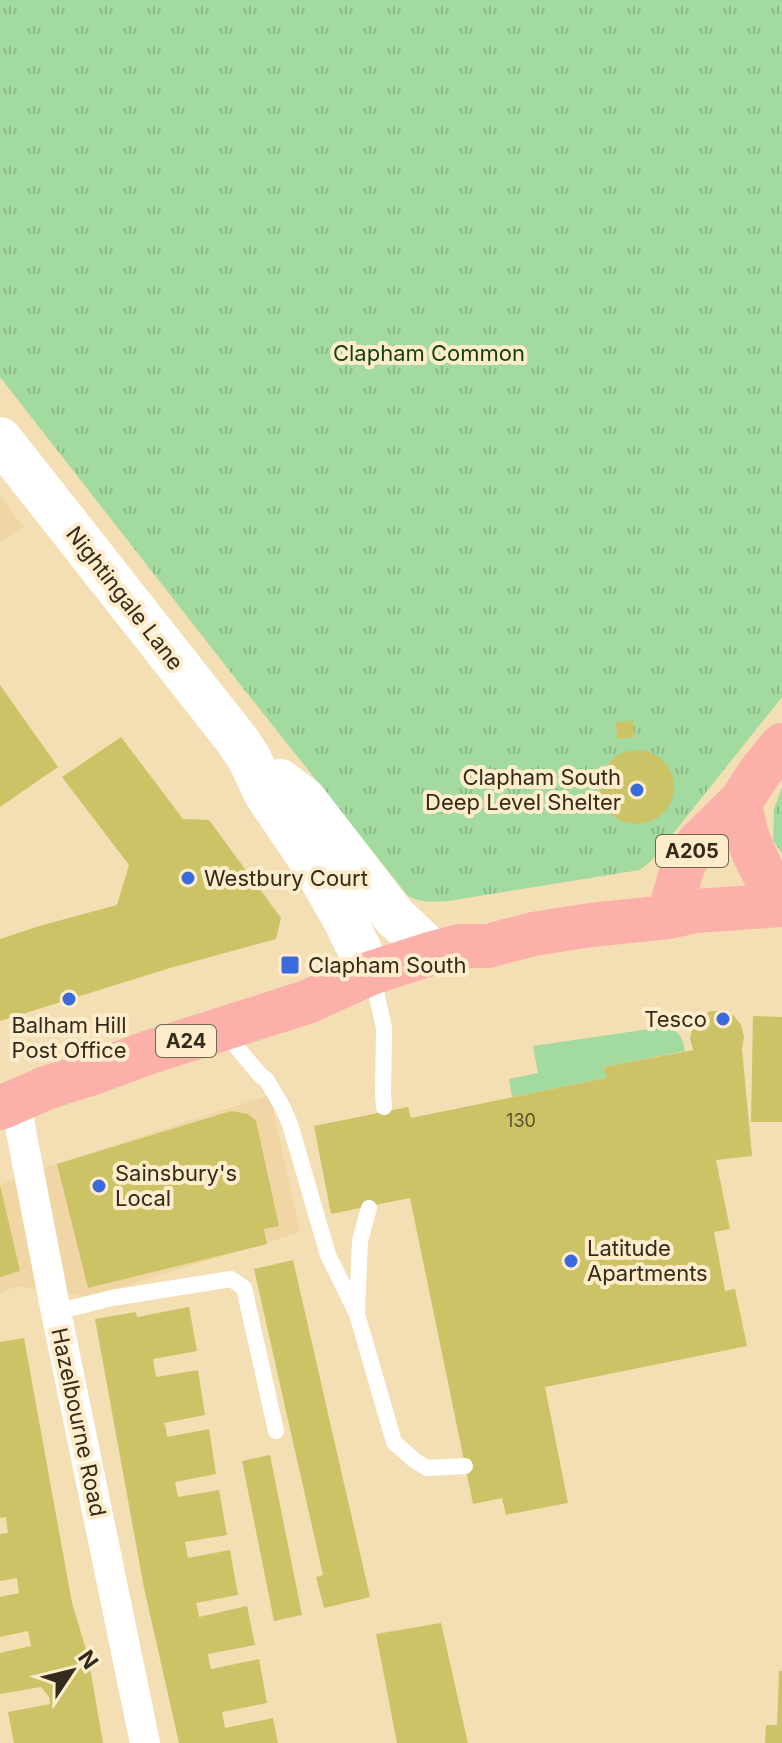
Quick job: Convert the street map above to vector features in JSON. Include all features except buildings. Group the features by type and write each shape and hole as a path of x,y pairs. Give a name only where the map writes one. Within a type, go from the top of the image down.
{"highway":[{"name":"A205","path":"668,917 684,863 698,843 741,801 782,745"},
{"name":"A205","path":"741,801 741,817 756,860 782,905"},
{"name":"A24","path":"9,1105 46,1088 147,1053 307,1002 371,973 460,946 488,946 533,934 696,911 782,905"}],"main road":[{"name":"Nightingale Lane","path":"0,439 237,740 266,794 343,916 371,973"},
{"name":"Nightingale Lane","path":"249,758 304,799 394,916 433,953"}],"street":[{"name":"Hazelbourne Road","path":"9,1105 21,1132 145,1743"}],"lane":[{"path":"371,973 384,1028 384,1107"},
{"path":"222,1030 266,1079 290,1124 328,1255 357,1314 394,1442 427,1468 465,1466"},
{"path":"357,1314 360,1241 369,1208"},
{"path":"56,1312 112,1298 231,1279 244,1288 276,1431"}],"shaded area":[{"path":"0,496 24,527 0,543"},
{"path":"270,1095 300,1232 89,1297 18,1286 0,1293 0,1185 46,1167"}],"green space":[{"name":"Clapham Common","path":"0,0 782,0 782,697 652,860 640,870 448,901 422,901 408,896 0,377"},
{"path":"782,787 782,853 773,841 774,809"},
{"path":"663,1027 679,1034 685,1051 604,1067 606,1078 512,1097 509,1079 538,1073 533,1046"}],"place":[{"name":"Clapham South Deep Level Shelter","path":"637,790"},
{"name":"Westbury Court","path":"188,878"},
{"name":"Clapham South","path":"290,965"},
{"name":"Balham Hill Post Office","path":"69,999"},
{"name":"Tesco","path":"723,1019"},
{"name":"Sainsbury's Local","path":"99,1186"},
{"name":"Latitude Apartments","path":"571,1261"}]}
